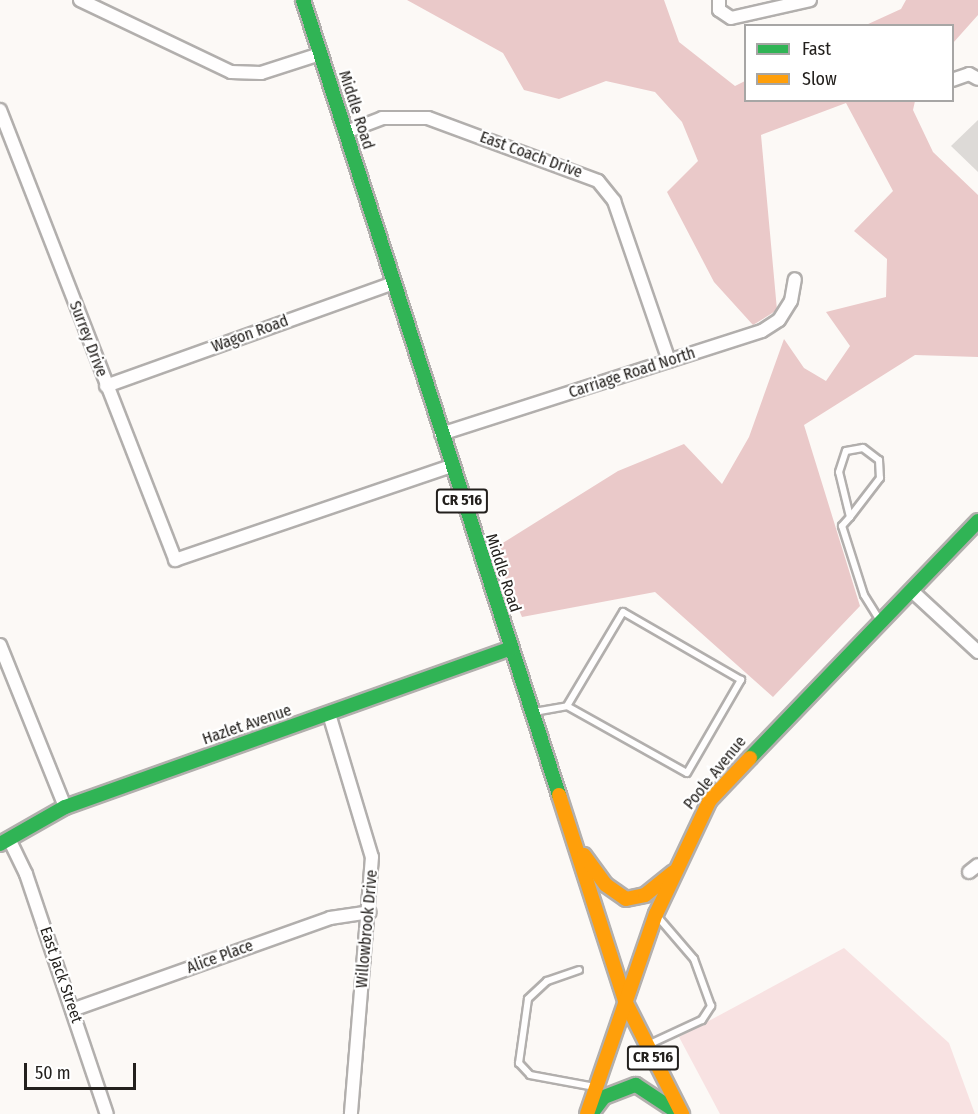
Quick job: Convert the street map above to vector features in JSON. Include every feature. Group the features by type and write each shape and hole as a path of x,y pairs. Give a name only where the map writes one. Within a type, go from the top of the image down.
{"main road":[{"name":"Middle Road","path":"303,0 530,713 626,1000 680,1114"},
{"name":"Poole Avenue","path":"589,1114 596,1087 656,914 697,820 726,782 978,521"},
{"name":"Hazlet Avenue","path":"4,841 65,807 511,648"},
{"path":"575,842 617,896 645,896 673,872"},
{"path":"589,1114 604,1097 636,1085 680,1114"}],"street":[{"path":"80,0 231,72 261,73 320,54"},
{"path":"719,0 719,10 731,18 810,0"},
{"path":"954,79 962,74 978,79"},
{"name":"Surrey Drive","path":"0,110 168,548 182,563 451,466"},
{"name":"East Coach Drive","path":"346,132 382,118 428,118 598,181 615,201 669,361"},
{"name":"Carriage Road North","path":"441,434 669,361 774,324 791,301 795,279"},
{"name":"Wagon Road","path":"106,386 393,283"},
{"path":"912,591 978,652"},
{"path":"0,645 65,807"},
{"name":"Willowbrook Drive","path":"330,714 370,842 370,912 351,1114"},
{"name":"East Jack Street","path":"4,841 72,1010 107,1114"},
{"name":"Alice Place","path":"72,1010 330,918 370,912"}],"lane":[{"path":"850,517 839,472 846,451 863,448 879,459 880,478 850,517 842,526 864,595 881,622"},
{"path":"530,713 567,706 687,773 741,680 623,612 567,706"},
{"path":"646,1045 702,1020 711,1006 694,959 656,914"},
{"path":"579,970 548,981 528,999 519,1063 530,1075 596,1087"}],"shaded area":[{"path":"407,0 664,0 679,42 735,86 744,82 744,102 915,102 913,110 933,152 978,195 978,357 915,355 804,425 860,606 773,697 655,592 522,617 493,549 618,471 684,444 722,484 749,437 784,339 804,368 826,381 850,346 826,312 886,297 887,259 854,231 893,191 846,103 761,135 777,310 753,325 714,282 667,192 698,161 682,122 655,92 606,81 559,99 524,90 503,53"},
{"path":"906,0 978,0 978,15 954,42 954,24 868,24 901,9"},
{"path":"844,948 949,1043 975,1114 720,1114 679,1037"}],"building":[{"path":"978,120 978,172 951,146"}],"traffic: fast":[{"path":"303,0 559,795"},
{"path":"750,758 978,521"},
{"path":"0,844 65,807 511,648"},
{"path":"591,1114 604,1097 636,1085 677,1112"}],"traffic: slow":[{"path":"587,1114 656,914 710,800 750,758"},
{"path":"559,795 625,1001 682,1114"},
{"path":"584,855 606,885 626,899 645,895 673,872"}]}
